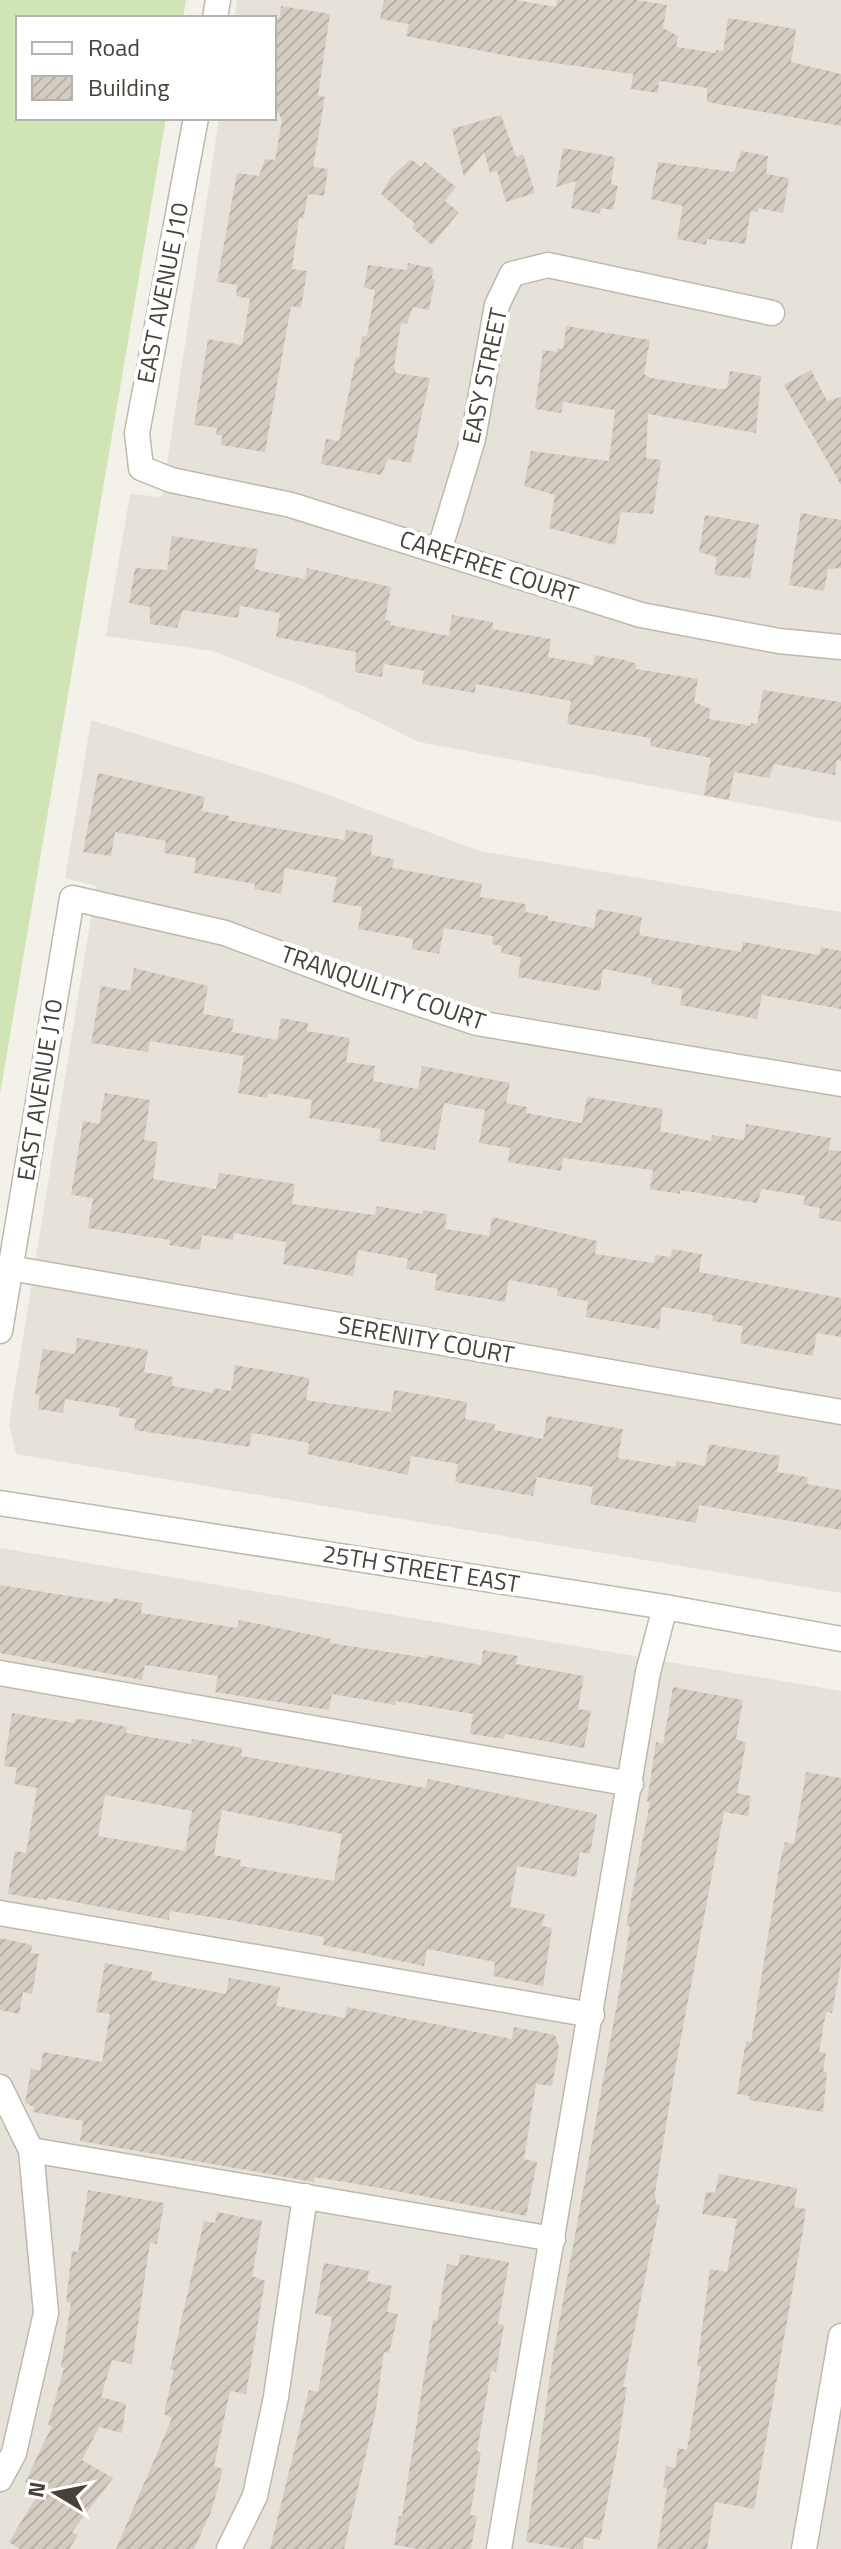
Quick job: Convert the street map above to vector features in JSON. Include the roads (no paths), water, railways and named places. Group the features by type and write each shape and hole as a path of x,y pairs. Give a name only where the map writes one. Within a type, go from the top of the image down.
{"street":[{"name":"EAST AVENUE J10","path":"141,468 137,433 196,120"},
{"name":"EASY STREET","path":"439,551 473,439 497,305 512,274 548,265 772,313"},
{"name":"CAREFREE COURT","path":"141,468 171,480 291,505 641,615 779,641 841,647"},
{"name":"EAST AVENUE J10","path":"0,1331 72,898"},
{"name":"TRANQUILITY COURT","path":"72,898 225,933 477,1023 841,1084"},
{"name":"SERENITY COURT","path":"10,1268 841,1412"},
{"name":"25TH STREET EAST","path":"0,1503 665,1607 841,1639"},
{"path":"499,2549 648,1672 665,1607"},
{"path":"1,1679 631,1784"},
{"path":"0,1913 592,2015"},
{"path":"0,2087 31,2150 46,2313 14,2453 0,2479"},
{"path":"31,2150 553,2239"},
{"path":"229,2549 255,2496 276,2397 305,2196"},
{"path":"804,2549 841,2336"}]}
